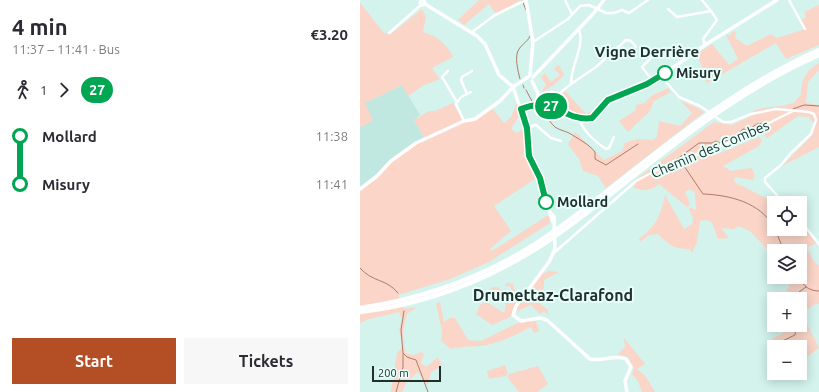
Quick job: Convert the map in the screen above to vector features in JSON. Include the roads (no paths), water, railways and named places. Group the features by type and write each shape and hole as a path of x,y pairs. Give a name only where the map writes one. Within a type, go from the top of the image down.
{"highway":[{"path":"360,307 380,305 417,296 459,282 494,267 523,251 581,212 666,145 715,109 773,73 819,50"},
{"path":"360,312 402,304 439,294 486,276 516,260 568,226 668,149 721,111 775,77 819,55"}],"street":[{"path":"420,0 472,32 485,44 499,75 513,87 527,128 529,156 540,178 550,212 554,217 554,252 549,262 516,306 513,315 516,319 522,321 540,318 546,319 590,359 597,360 619,357 626,359 631,367 625,381 627,392"},
{"path":"564,0 572,14"},
{"path":"360,190 377,176 391,161 416,143 464,121 475,119 500,101 513,87 523,80 531,77 597,10 604,0"},
{"path":"533,42 568,19 580,6 589,5 606,13 614,13 621,10 632,13 648,0"},
{"path":"702,0 717,20 703,39 705,45"},
{"path":"521,109 539,99 544,99 544,103 579,118 592,118 608,100 661,76 705,45 777,0"},
{"path":"789,0 805,29"},
{"path":"472,32 495,15 524,1 533,42 531,77 539,99"},
{"path":"389,33 423,3"},
{"path":"668,10 677,17 711,11"},
{"path":"572,84 572,69 581,43 579,28"},
{"path":"551,106 561,92 596,67 626,40 631,41 636,47"},
{"path":"651,58 642,68 653,80"},
{"path":"448,71 443,74 442,77 457,102 457,107 464,121"},
{"path":"467,94 461,80 462,77 472,71"},
{"path":"661,76 680,98 706,110 718,120 731,122 765,111 794,110 814,114 816,120 811,134 781,165 765,178 765,182 778,196"},
{"path":"457,102 471,92"},
{"name":"Chemin des Combes","path":"554,252 636,181 674,161 680,162 702,152 726,144 794,110"},
{"path":"579,118 584,129 597,143 606,149 609,148 614,137"},
{"path":"527,128 536,125 551,138 561,141"},
{"path":"807,229 819,244"}],"waterway":[{"path":"522,0 526,10"},
{"path":"520,79 517,56 521,47 531,34"},
{"path":"526,90 533,103"},
{"path":"793,109 804,105 819,106"},
{"path":"537,106 555,127 569,133 587,144 595,152 595,159 606,165 638,144"},
{"path":"676,160 699,143 712,143 716,141 720,143 736,137 743,129 748,130 757,124 765,123"},
{"path":"682,163 703,194 733,198 761,211 767,217"},
{"path":"778,236 781,244"},
{"path":"360,268 370,276 389,285 398,293"},
{"path":"803,284 812,290 819,291"},
{"path":"799,292 806,287"},
{"path":"404,311 401,330 403,353 407,357 416,360 428,392"},
{"path":"784,340 795,335 795,332"},
{"path":"396,392 403,367 403,354"}],"place":[{"name":"Misury","path":"665,73"},
{"name":"Mollard","path":"546,202"}],"district":[{"name":"Vigne Derrière","path":"647,52"},
{"name":"Drumettaz-Clarafond","path":"553,295"}]}
